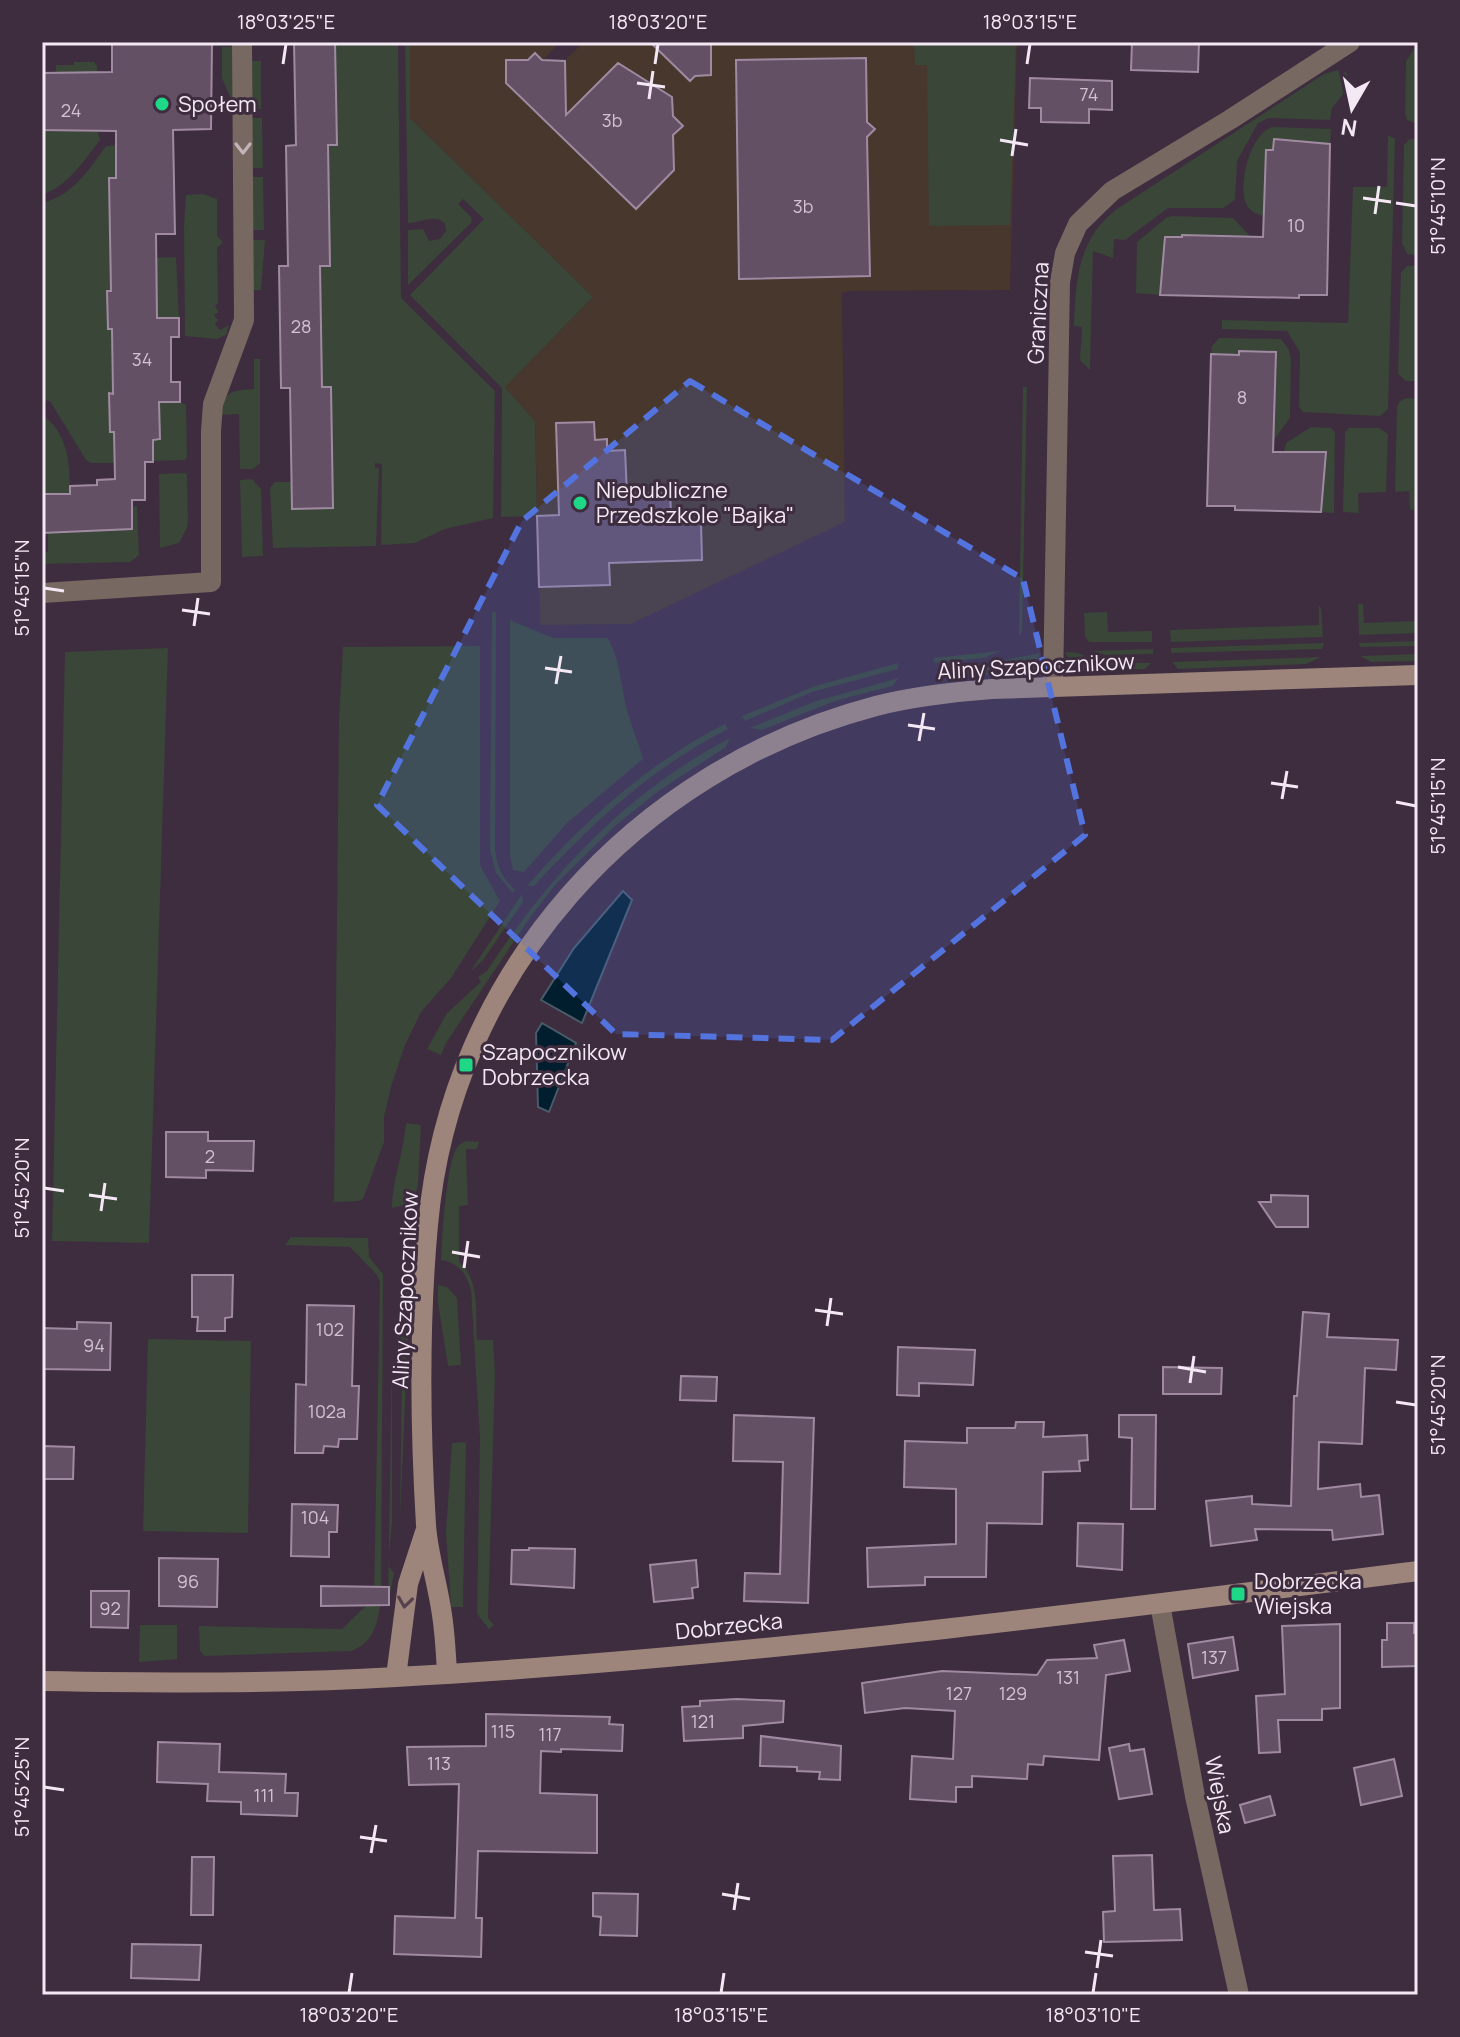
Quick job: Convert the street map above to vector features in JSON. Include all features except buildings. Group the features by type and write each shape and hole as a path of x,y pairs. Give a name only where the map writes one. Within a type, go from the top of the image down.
{"street":[{"path":"42,593 211,582 213,404 244,320 242,42"},
{"name":"Graniczna","path":"1053,687 1060,282 1065,253 1078,224 1112,191 1350,42"},
{"name":"Aliny Szapocznikow","path":"447,1673 442,1616 426,1528 423,1391 425,1263 440,1151 462,1075 510,977 550,918 597,864 654,814 714,773 782,738 846,714 919,697 992,689 1418,675"},
{"name":"Aliny Szapocznikow","path":"396,1677 408,1584 426,1528"},
{"name":"Dobrzecka","path":"42,1681 146,1683 396,1677 643,1660 1160,1604 1418,1571"},
{"name":"Wiejska","path":"1160,1604 1198,1811 1239,1995"}],"highlighted area":[{"path":"690,381 1023,579 1085,835 832,1040 616,1034 377,805 522,521"}],"shaded area":[{"path":"410,42 560,42 543,60 564,61 584,42 1017,42 1010,290 842,293 845,522 631,624 540,625 535,421 505,387 593,297 410,118"}],"green space":[{"path":"335,42 398,42 401,298 495,391 493,518 445,529 415,543 381,545 382,464 375,463 375,468 379,468 376,546 273,548 270,488 275,482 292,482 333,507 331,388 322,387 320,266 328,145 337,144"},
{"path":"405,42 410,42 410,118 593,297 505,387 535,421 537,516 501,517 502,388 410,295 484,219 463,199 458,204 472,218 471,223 408,285 408,230 423,229 429,241 440,239 446,231 445,224 437,219 408,223"},
{"path":"914,42 1016,42 1010,225 929,226 927,65 915,65"},
{"path":"1418,43 1418,124 1407,120 1405,114 1406,61"},
{"path":"222,47 233,47 233,104 222,78"},
{"path":"251,61 261,61 261,109 251,109"},
{"path":"74,62 94,62 97,66 97,91 56,73 56,65 74,65"},
{"path":"1338,70 1347,73 1348,88 1332,108 1330,120 1269,118 1258,123 1237,161 1235,200 1223,208 1168,208 1125,240 1114,239 1113,258 1093,251 1090,370 1080,360 1082,327 1074,326 1081,262 1094,233 1117,209 1324,74"},
{"path":"251,118 262,118 263,168 251,168"},
{"path":"1272,127 1331,129 1330,144 1274,139 1273,150 1266,150 1264,216 1252,211 1246,204 1245,170 1258,139"},
{"path":"97,129 100,140 81,165 68,179 42,195 42,130"},
{"path":"1388,135 1395,139 1388,409 1380,416 1303,412 1299,407 1300,352 1287,331 1222,329 1222,320 1348,323 1353,187 1387,187"},
{"path":"1410,139 1418,139 1418,256 1407,254 1402,243 1404,145"},
{"path":"116,145 116,178 109,179 111,291 107,291 108,328 112,329 110,431 114,432 115,463 91,463 86,460 50,401 42,400 42,203 71,188 106,146"},
{"path":"251,177 263,177 264,230 253,230"},
{"path":"203,194 217,199 217,236 223,242 217,248 218,303 215,306 219,312 214,315 218,320 215,324 220,330 229,325 226,335 217,339 185,336 186,195"},
{"path":"1172,216 1233,218 1251,237 1165,237 1160,295 1136,293 1137,242"},
{"path":"253,240 265,240 261,290 253,290"},
{"path":"176,257 179,318 157,318 149,258"},
{"path":"1418,265 1418,381 1406,381 1398,374 1401,273 1407,266"},
{"path":"1219,338 1281,339 1289,350 1290,418 1273,441 1276,352 1211,354 1212,346"},
{"path":"254,359 260,359 260,463 253,469 240,469 239,414 220,415 230,393 254,389"},
{"path":"1023,387 1027,387 1022,631 1019,636"},
{"path":"1418,399 1415,480 1418,481 1418,509 1410,510 1409,491 1395,492 1397,407 1400,401"},
{"path":"159,402 186,405 185,460 153,461 153,440 159,439"},
{"path":"42,415 63,440 70,494 42,494"},
{"path":"1311,427 1331,428 1335,432 1334,513 1321,512 1326,452 1284,452 1286,443"},
{"path":"1349,428 1379,428 1388,434 1386,492 1358,493 1359,513 1343,512 1345,432"},
{"path":"185,473 187,528 179,543 160,548 159,474"},
{"path":"252,479 261,489 263,556 242,557 240,480"},
{"path":"137,506 139,555 130,562 42,564 42,552 48,552 48,532 71,532 71,525 94,529 132,529 132,507"},
{"path":"1358,604 1363,604 1364,623 1418,621 1418,633 1359,635"},
{"path":"1319,605 1323,637 1171,642 1170,630 1319,625"},
{"path":"492,612 496,612 495,851 501,872 515,890 513,893 496,873 490,850"},
{"path":"1107,612 1108,632 1152,631 1152,642 1089,642 1085,636 1084,613"},
{"path":"510,620 553,638 608,638 643,759 567,823 524,872 513,870 510,856"},
{"path":"1418,641 1418,646 1360,647 1359,643"},
{"path":"1324,643 1322,649 1171,653 1171,648"},
{"path":"480,646 480,865 500,901 451,978 421,1012 405,1045 384,1117 384,1142 363,1199 334,1202 339,720 343,647"},
{"path":"168,648 149,1243 52,1241 65,652"},
{"path":"1153,649 1153,654 1105,655 1093,651"},
{"path":"1000,651 984,658 934,663 933,658"},
{"path":"1065,652 1078,653 1101,663 1151,663 1145,669 1082,671 1070,662"},
{"path":"1040,653 1036,664 1019,673 946,677 936,671 989,666"},
{"path":"1418,654 1418,661 1371,662 1360,656"},
{"path":"1321,657 1306,664 1178,669 1172,662"},
{"path":"898,663 898,669 812,692 745,721 742,716 815,686"},
{"path":"899,678 892,686 835,701 762,730 750,728 816,701"},
{"path":"725,724 728,729 648,779 600,819 534,886 527,886 618,795 697,739"},
{"path":"730,738 726,747 660,790 616,825 556,884 531,916 441,1055 427,1049 447,1013 481,982 478,977 487,971 564,869 593,839 657,784"},
{"path":"522,894 523,902 483,960 470,972"},
{"path":"406,1123 421,1125 418,1184 409,1204 392,1208 394,1187"},
{"path":"466,1141 479,1142 477,1149 466,1149 468,1205 459,1206 459,1262 466,1269 474,1288 477,1340 493,1340 495,1374 488,1618 494,1625 489,1629 477,1614 480,1439 471,1290 461,1270 441,1260 450,1171 456,1149"},
{"path":"291,1237 368,1238 369,1257 383,1274 380,1610 370,1638 351,1651 204,1656 200,1651 199,1626 342,1629 374,1598 380,1282 350,1247 285,1245"},
{"path":"404,1284 410,1284 400,1519 402,1365 395,1332"},
{"path":"438,1285 447,1287 457,1298 461,1365 448,1366"},
{"path":"148,1339 251,1341 248,1533 143,1531"},
{"path":"392,1352 392,1523 389,1557"},
{"path":"466,1442 463,1607 451,1607 446,1532 452,1443"},
{"path":"389,1566 394,1573 388,1605"},
{"path":"140,1625 177,1625 177,1659 139,1662"}],"water":[{"path":"623,891 632,900 582,1023 541,1000 574,948"},
{"path":"542,1023 576,1043 549,1112 538,1107 536,1033"}],"place":[{"name":"Społem","path":"162,104"},
{"name":"Niepubliczne Przedszkole \"Bajka\"","path":"580,503"},
{"name":"Szapocznikow Dobrzecka","path":"466,1065"},
{"name":"Dobrzecka Wiejska","path":"1238,1594"}]}
